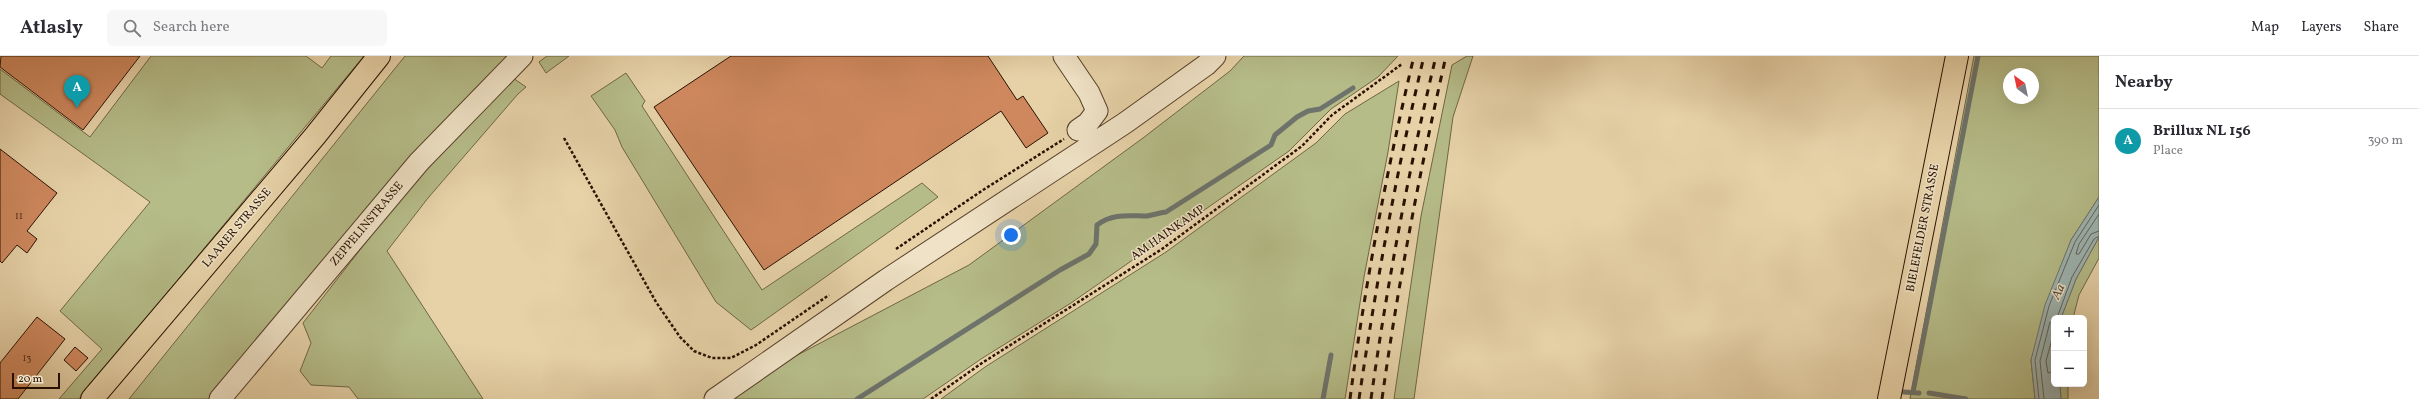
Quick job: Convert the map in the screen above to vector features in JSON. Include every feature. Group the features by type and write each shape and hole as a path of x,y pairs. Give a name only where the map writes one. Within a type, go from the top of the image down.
{"main road":[{"name":"LAARER STRASSE","path":"92,399 315,136 379,56"},
{"name":"BIELEFELDER STRASSE","path":"1889,399 1957,56"}],"street":[{"name":"ZEPPELINSTRASSE","path":"220,399 419,162 522,56"},
{"path":"1064,56 1089,93 1097,111 1088,123 1078,130"},
{"path":"715,399 886,280 1125,123 1206,65 1215,56"}],"path":[{"name":"AM HAINKAMP","path":"931,399 982,363 1162,249 1302,146 1332,115 1402,64"},
{"path":"892,252 983,190 1078,130"},
{"path":"564,138 656,302 680,337 694,351 712,358 731,358 756,345 834,292"}],"green space":[{"path":"151,56 306,56 322,68 331,56 364,56 79,399 59,399 102,349 60,311 150,202 0,94 0,69 90,137"},
{"path":"405,56 514,56 439,126 209,399 129,399"},
{"path":"547,56 569,56 546,73 539,62"},
{"path":"1244,56 1398,56 1378,77 1331,109 1289,151 1071,303 981,359 923,399 727,399 767,371 969,265 1143,138 1230,71"},
{"path":"1467,56 1473,56 1453,117 1414,399 1394,399 1421,216 1452,65"},
{"path":"1974,56 2099,56 2099,197 2071,240 2031,360 2035,399 1910,399"},
{"path":"626,73 645,101 642,106 762,290 922,183 938,197 751,330 716,302 622,147 615,130 591,96"},
{"path":"513,78 526,87 518,94 428,198 387,251 483,399 358,399 349,387 311,385 300,371 311,343 303,323 388,214 385,210"},
{"path":"1399,81 1388,152 1364,277 1345,399 941,399 985,367 1166,252 1316,143 1345,114"},
{"path":"2099,237 2099,258 2079,295 2074,315 2062,315 2076,279"},
{"path":"2060,387 2068,387 2068,399 2061,399"}],"water":[{"name":"Aa","path":"2099,197 2099,237 2076,279 2062,315 2051,315 2051,387 2060,387 2061,399 2035,399 2031,360 2045,305 2071,240"}],"building":[{"path":"1,56 140,56 83,130 0,67"},
{"path":"731,56 988,56 1017,100 1023,96 1048,133 1026,148 1001,111 764,270 654,107"},
{"path":"0,149 57,193 27,231 37,239 27,253 17,245 2,263 0,261"},
{"path":"37,317 65,339 18,399 0,399 0,363"},
{"path":"75,347 88,358 76,371 64,360"}],"waterway":[{"path":"1913,392 1978,56"},
{"path":"857,399 1060,270 1089,254 1096,244 1097,225 1103,221 1115,217 1147,216 1166,212 1271,145 1275,135 1297,117 1308,111 1320,109 1353,88"},
{"path":"1323,399 1331,355"},
{"path":"1904,392 1919,393"},
{"path":"1929,393 1966,399"}],"railway":[{"path":"1350,399 1378,227 1414,56"},
{"path":"1359,399 1388,227 1424,56"},
{"path":"1371,399 1399,227 1436,56"},
{"path":"1382,399 1410,227 1446,56"}],"place":[{"name":"Brillux NL 156","path":"77,108"}]}
